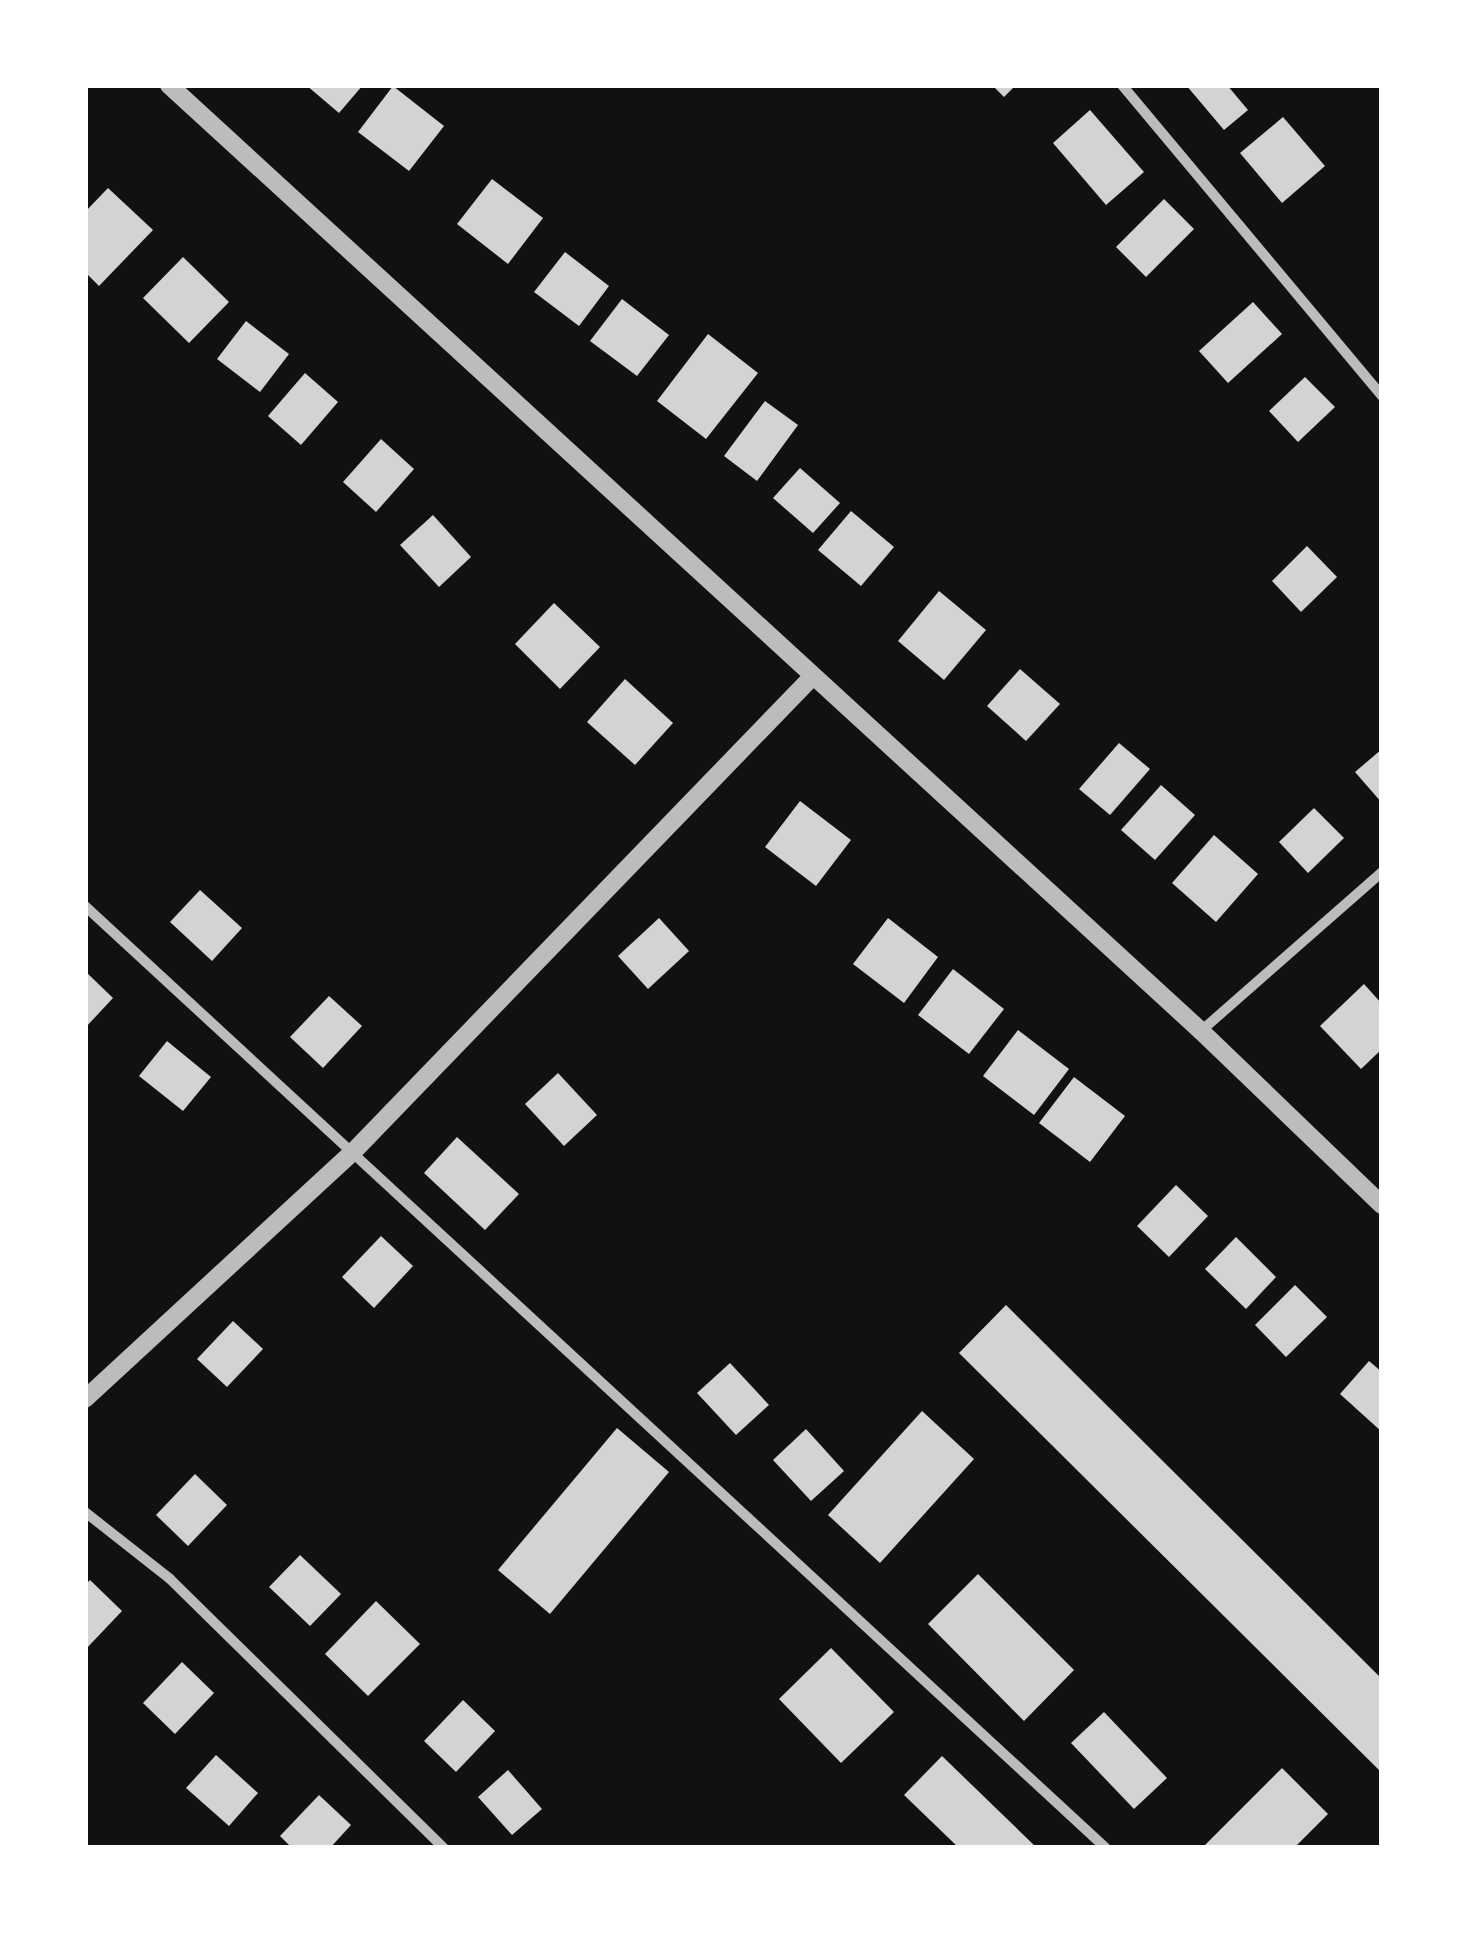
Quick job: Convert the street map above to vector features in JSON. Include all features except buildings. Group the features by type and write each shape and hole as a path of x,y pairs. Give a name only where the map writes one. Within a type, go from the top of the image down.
{"street":[{"path":"169,85 1201,1031 1382,1205"},
{"path":"1122,85 1382,396"},
{"path":"85,1399 352,1153 812,677"},
{"path":"1201,1031 1382,872"},
{"path":"85,906 1106,1848"},
{"path":"85,1512 170,1579 444,1848"}]}
